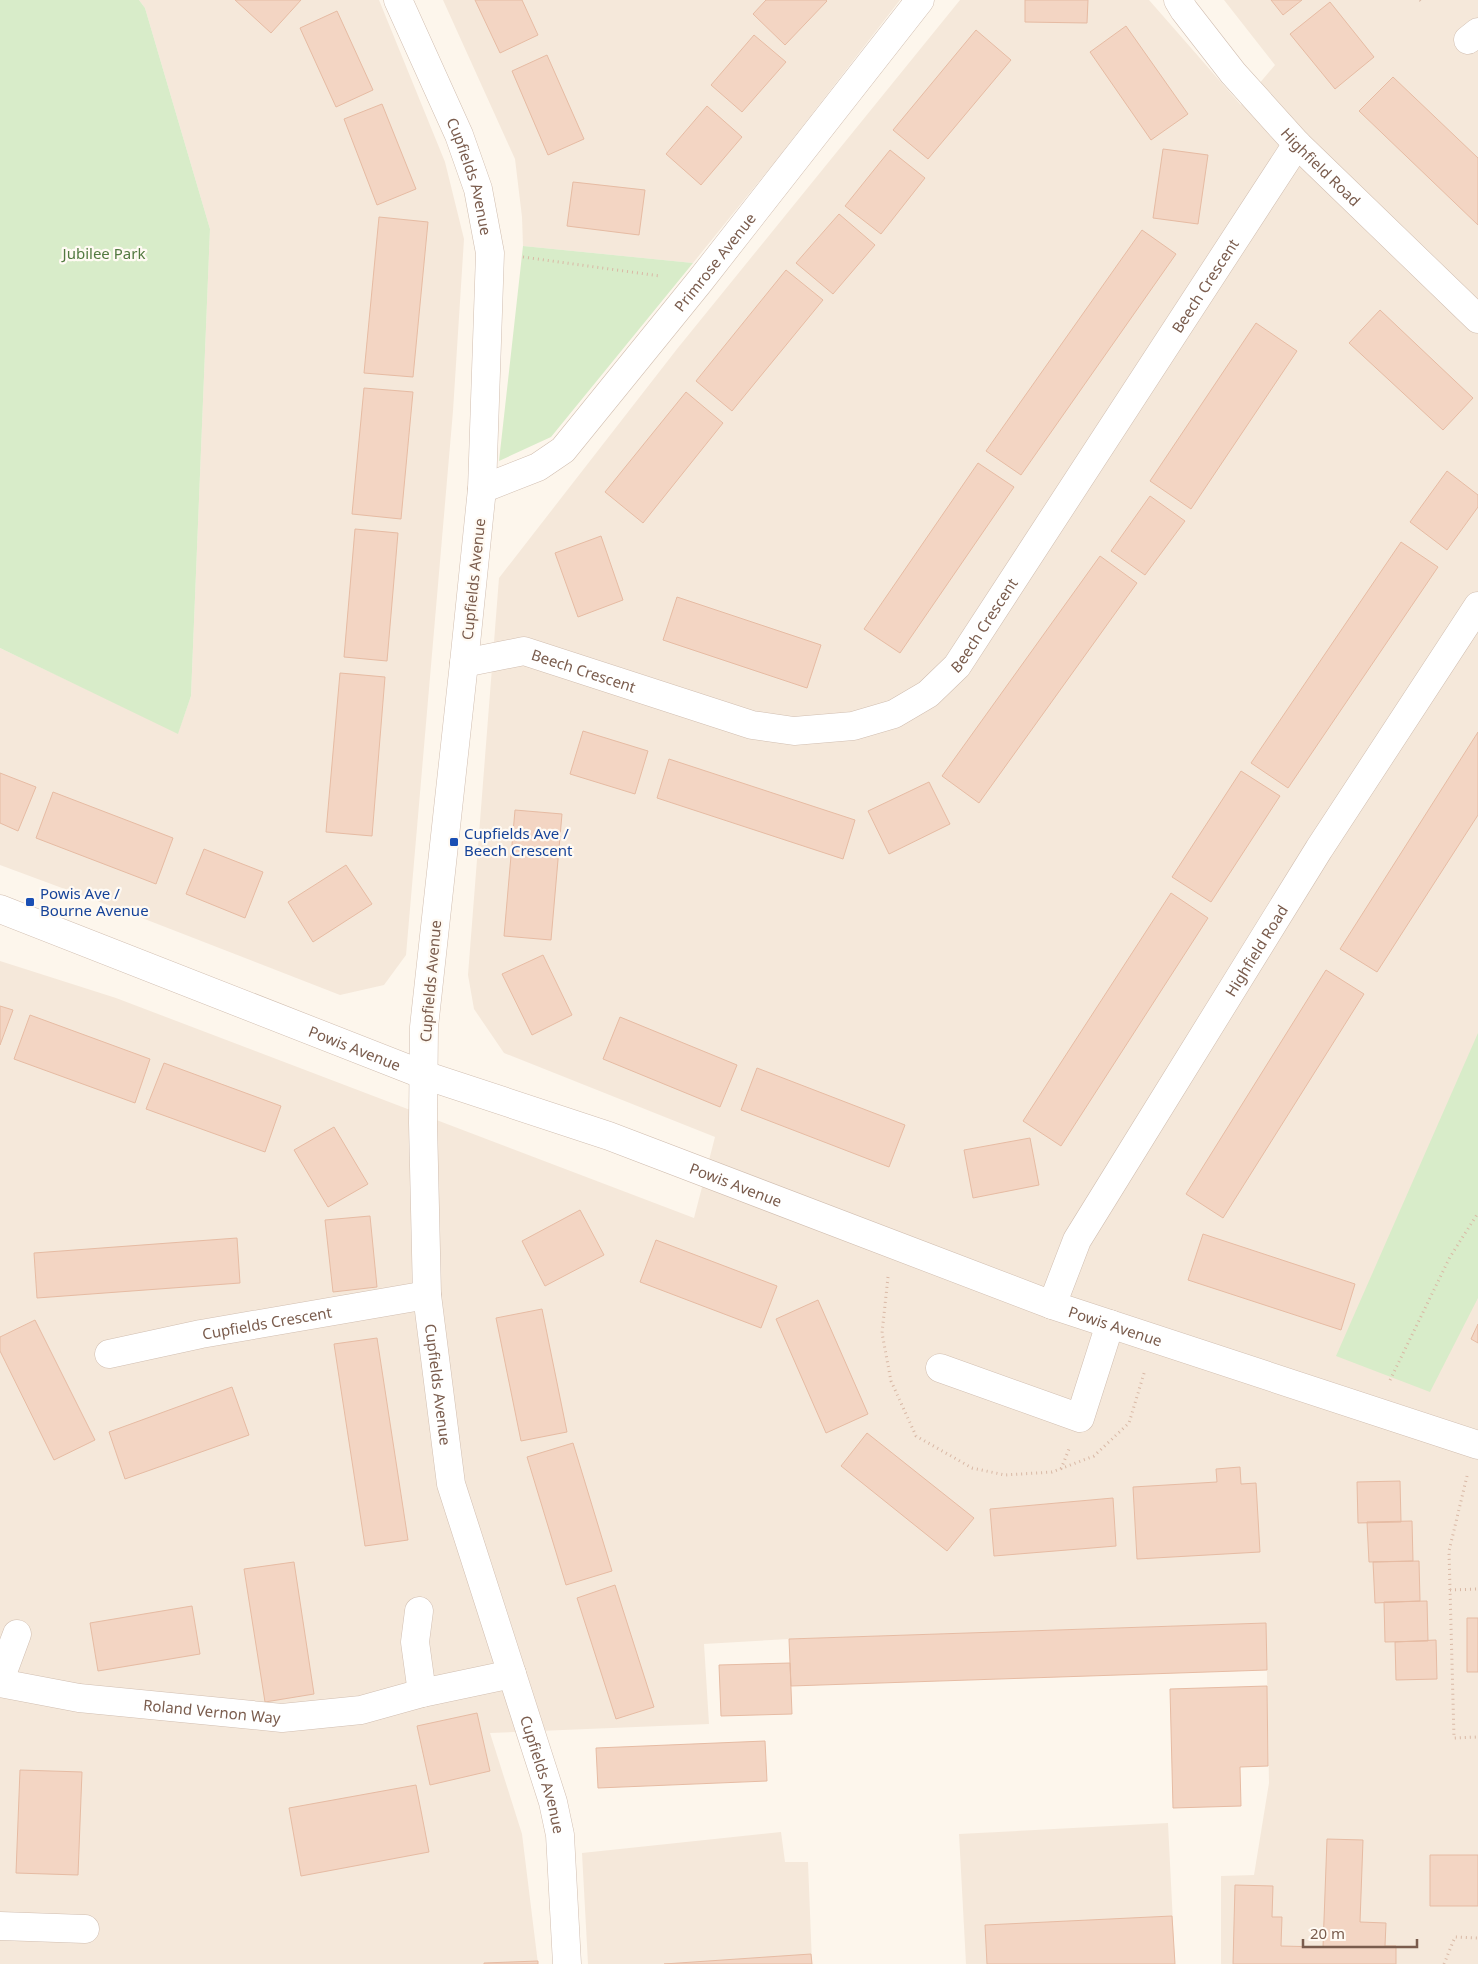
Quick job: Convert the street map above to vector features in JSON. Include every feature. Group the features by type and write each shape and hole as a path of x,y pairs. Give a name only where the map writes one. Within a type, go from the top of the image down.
{"street":[{"name":"Cupfields Avenue","path":"398,0 459,134 478,189 490,253 482,489 424,1027 422,1123 427,1296 451,1484 553,1802 560,1835 567,1964"},
{"name":"Primrose Avenue","path":"482,489 538,467 563,450 700,282 920,0"},
{"name":"Highfield Road","path":"1178,0 1233,73 1297,144 1478,319"},
{"name":"Beech Crescent","path":"464,663 524,650 752,726 794,731 854,726 894,714 928,694 958,666 1297,144"},
{"name":"Highfield Road","path":"1052,1306 1077,1240 1314,857 1478,606"},
{"name":"Powis Avenue","path":"0,909 424,1074 609,1136 1052,1306 1477,1444"},
{"name":"Cupfields Crescent","path":"109,1354 201,1334 427,1296"},
{"path":"940,1368 1080,1418 1110,1324"},
{"path":"419,1611 415,1642 422,1693"},
{"name":"Roland Vernon Way","path":"17,1634 0,1681 79,1698 282,1718 361,1710 422,1693 512,1674"},
{"path":"0,1926 85,1929"}],"path":[{"path":"490,253 700,282"},
{"path":"1376,1410 1450,1257 1478,1213"},
{"path":"1477,1444 1449,1552 1454,1738 1478,1737"},
{"path":"1450,1590 1478,1589"},
{"path":"1444,1964 1455,1938 1478,1938"}],"shaded area":[{"path":"139,0 379,0 445,162 464,239 453,411 406,955 384,985 340,995 0,865 0,648 178,733 191,696 210,229 145,8"},
{"path":"443,0 900,0 778,158 693,263 523,246 522,217 515,159"},
{"path":"960,0 1149,0 1241,105 1275,65 1224,0 1478,0 1478,1964 1221,1964 1221,1876 1254,1875 1269,1783 1266,1623 789,1639 704,1644 709,1724 490,1733 522,1834 538,1964 0,1964 0,961 116,998 694,1218 715,1137 504,1053 474,1009 468,975 499,578 677,349"},
{"path":"1168,1823 1175,1964 966,1964 959,1834"},
{"path":"781,1832 785,1862 808,1862 812,1964 588,1964 582,1853"}],"green space":[{"name":"Jubilee Park","path":"0,0 139,0 145,8 210,229 191,696 178,734 0,648"},
{"path":"523,246 693,263 551,437 499,461"},
{"path":"1478,1033 1478,1298 1430,1392 1336,1356"}],"building":[{"path":"235,0 301,0 271,33"},
{"path":"475,0 522,0 538,35 500,53"},
{"path":"766,0 827,1 785,45 753,14"},
{"path":"1025,0 1088,0 1087,23 1025,22"},
{"path":"1271,0 1302,0 1283,15"},
{"path":"1330,2 1374,57 1335,89 1290,34"},
{"path":"337,11 373,90 336,107 300,28"},
{"path":"1126,26 1188,114 1151,140 1090,52"},
{"path":"976,30 1011,60 928,159 893,130"},
{"path":"754,35 786,62 742,112 711,85"},
{"path":"547,55 584,139 548,155 512,71"},
{"path":"1393,77 1478,158 1478,225 1359,111"},
{"path":"382,104 416,189 377,205 344,119"},
{"path":"707,106 742,137 701,185 666,154"},
{"path":"1163,149 1208,155 1198,224 1153,218"},
{"path":"890,150 925,178 881,234 845,206"},
{"path":"573,182 645,190 639,235 567,226"},
{"path":"839,214 875,245 833,294 796,263"},
{"path":"379,217 428,222 413,377 364,373"},
{"path":"1142,230 1176,254 1021,475 986,451"},
{"path":"786,270 823,300 732,411 696,381"},
{"path":"1380,310 1473,398 1443,430 1349,343"},
{"path":"1256,323 1297,351 1191,509 1150,481"},
{"path":"364,388 413,392 401,519 352,514"},
{"path":"686,392 723,423 643,523 605,492"},
{"path":"978,463 1014,487 900,653 864,629"},
{"path":"1447,471 1478,495 1478,507 1447,550 1410,522"},
{"path":"1150,496 1185,521 1145,575 1111,551"},
{"path":"355,529 398,533 387,661 344,657"},
{"path":"601,536 623,600 578,617 555,553"},
{"path":"1401,542 1438,567 1288,788 1251,763"},
{"path":"1100,556 1137,583 979,803 942,776"},
{"path":"677,597 821,645 807,688 663,640"},
{"path":"340,673 385,677 372,836 326,832"},
{"path":"583,731 648,751 635,794 570,774"},
{"path":"1478,732 1478,815 1377,972 1340,949"},
{"path":"669,759 855,820 843,859 657,798"},
{"path":"1241,771 1280,796 1211,902 1172,877"},
{"path":"0,773 36,787 18,831 0,823"},
{"path":"929,782 950,824 889,854 868,811"},
{"path":"53,792 173,838 156,884 36,838"},
{"path":"515,810 562,814 551,940 504,936"},
{"path":"204,849 263,872 245,918 186,894"},
{"path":"346,865 372,904 313,942 288,902"},
{"path":"1171,893 1208,918 1061,1146 1023,1121"},
{"path":"543,955 572,1015 532,1035 502,974"},
{"path":"1326,970 1364,994 1223,1218 1186,1194"},
{"path":"0,1006 13,1010 0,1045"},
{"path":"30,1015 150,1059 135,1103 14,1059"},
{"path":"620,1017 737,1065 720,1107 603,1059"},
{"path":"164,1063 281,1106 265,1152 146,1109"},
{"path":"757,1068 905,1125 889,1167 741,1110"},
{"path":"334,1127 368,1184 328,1207 294,1150"},
{"path":"1030,1138 1039,1185 973,1198 964,1150"},
{"path":"580,1210 604,1255 545,1286 522,1241"},
{"path":"370,1216 377,1287 333,1292 325,1220"},
{"path":"1203,1234 1355,1284 1341,1330 1188,1280"},
{"path":"237,1238 240,1283 37,1298 34,1253"},
{"path":"656,1240 777,1286 761,1328 640,1282"},
{"path":"818,1300 868,1414 826,1433 776,1319"},
{"path":"542,1309 567,1432 521,1441 496,1318"},
{"path":"35,1320 95,1440 54,1460 0,1351 0,1337"},
{"path":"1478,1324 1478,1343 1471,1339"},
{"path":"377,1338 408,1540 365,1546 334,1344"},
{"path":"232,1387 249,1435 125,1479 109,1432"},
{"path":"867,1433 974,1518 947,1551 841,1466"},
{"path":"573,1443 612,1571 566,1585 527,1457"},
{"path":"1240,1467 1241,1484 1256,1483 1260,1552 1137,1559 1133,1487 1217,1482 1216,1469"},
{"path":"1400,1481 1401,1522 1358,1523 1357,1482"},
{"path":"1113,1498 1116,1546 994,1556 990,1509"},
{"path":"1412,1521 1413,1561 1369,1562 1367,1522"},
{"path":"1419,1561 1420,1601 1375,1603 1373,1562"},
{"path":"294,1562 314,1694 265,1702 244,1569"},
{"path":"615,1585 654,1707 616,1719 577,1598"},
{"path":"1427,1601 1428,1641 1385,1642 1384,1602"},
{"path":"192,1606 200,1654 98,1671 90,1623"},
{"path":"1467,1618 1478,1618 1478,1672 1467,1672"},
{"path":"1266,1623 1267,1670 791,1686 789,1639"},
{"path":"1436,1640 1437,1679 1396,1680 1395,1642"},
{"path":"790,1663 792,1714 721,1716 719,1665"},
{"path":"1267,1686 1268,1766 1240,1767 1241,1806 1173,1808 1170,1689"},
{"path":"477,1713 490,1771 430,1785 417,1726"},
{"path":"765,1741 767,1781 598,1788 596,1748"},
{"path":"20,1770 82,1772 78,1875 16,1873"},
{"path":"416,1785 429,1852 301,1876 289,1808"},
{"path":"1327,1839 1363,1840 1360,1922 1386,1923 1385,1946 1396,1946 1396,1964 1233,1964 1235,1885 1273,1886 1272,1917 1282,1917 1281,1946 1323,1947"},
{"path":"1430,1855 1478,1855 1478,1906 1430,1906"},
{"path":"1172,1916 1175,1964 987,1964 985,1925"},
{"path":"811,1954 812,1964 664,1964"},
{"path":"538,1961 538,1964 484,1964 484,1963"}],"place":[{"name":"Cupfields Ave / Beech Crescent","path":"454,842"},
{"name":"Powis Ave / Bourne Avenue","path":"30,902"}]}
